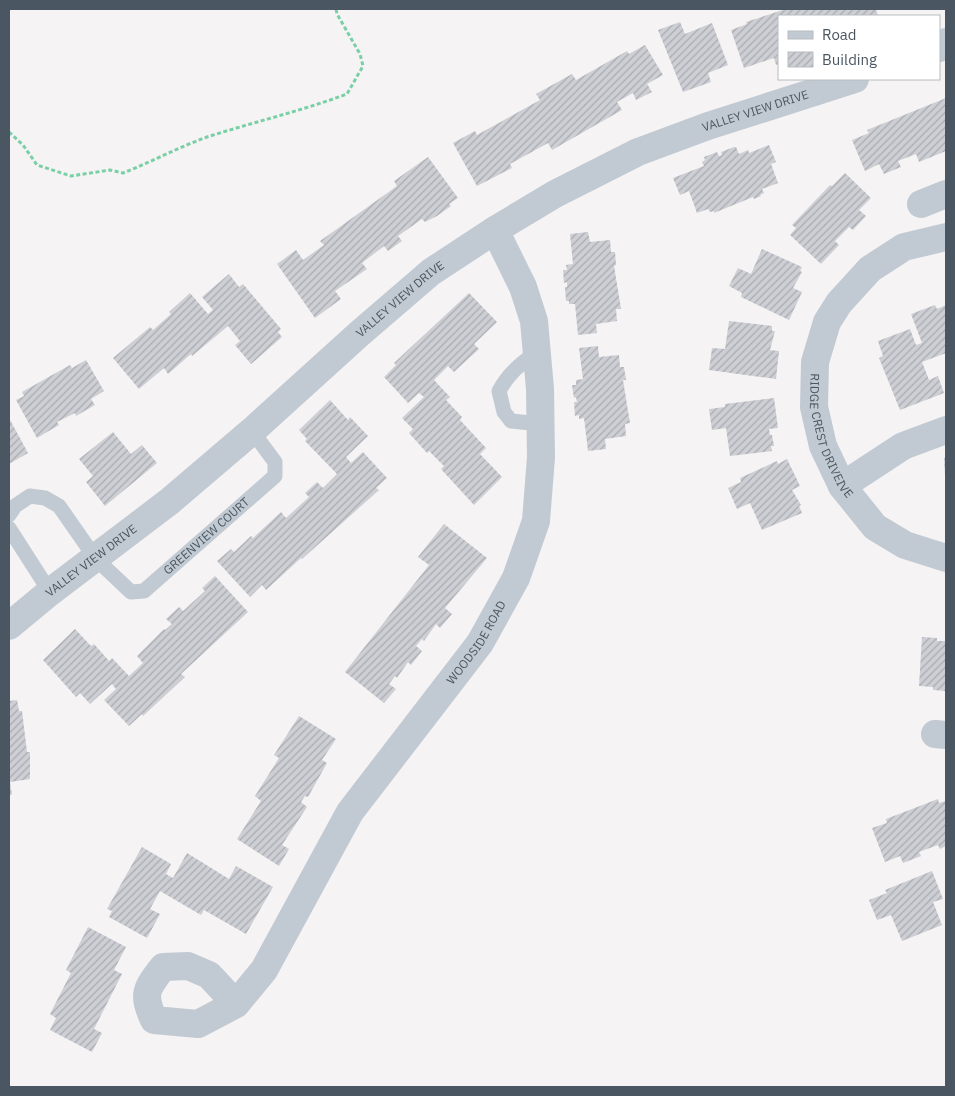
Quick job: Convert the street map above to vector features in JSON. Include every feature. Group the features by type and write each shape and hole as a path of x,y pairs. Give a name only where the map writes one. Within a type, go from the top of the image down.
{"street":[{"name":"VALLEY VIEW DRIVE","path":"9,626 50,592 96,559 170,501 431,272 495,230 555,194 638,152 708,126 852,80"},
{"path":"921,204 946,194"},
{"name":"WOODSIDE ROAD","path":"236,1004 264,970 350,812 480,643 516,578 536,521 541,457 541,424 534,321 523,287 495,230"},
{"name":"RIDGE CREST DRIVEIVE","path":"946,237 904,247 870,269 840,303 827,322 815,362 814,407 823,446 842,486 875,527 904,545 946,558"},
{"path":"842,486 903,446 946,430"}],"lane":[{"path":"536,353 517,366 499,391 504,412 511,421 541,424"},
{"name":"GREENVIEW COURT","path":"9,515 15,506 30,496 45,498 59,506 96,559 131,592 144,591 275,476 275,462 252,431"},
{"path":"9,528 50,592"}],"path":[{"path":"9,132 23,145 37,165 71,176 110,170 122,173 206,138 262,120 312,107 347,94 363,66 360,54 336,9"}],"building":[{"path":"786,9 876,9 878,15 778,15 778,64 776,65 774,58 744,68 731,30 747,24 746,22"},
{"path":"680,22 685,34 712,23 728,65 708,73 711,82 683,92 658,30"},
{"path":"645,45 663,75 647,84 652,92 636,100 633,93 617,102 622,110 552,150 548,143 510,164 512,168 477,186 453,143 475,131 477,135 540,100 536,94 572,74 576,80 627,51 629,54"},
{"path":"946,98 946,151 919,162 916,154 898,161 901,167 884,174 879,164 865,171 852,140 869,133 867,130"},
{"path":"769,145 776,162 771,164 778,183 762,189 764,193 761,196 754,199 753,197 714,213 714,211 710,212 708,209 697,213 689,191 680,195 673,178 704,166 702,162 705,160 704,157 717,152 719,156 722,155 721,152 734,147 736,147 739,154 748,150 749,153"},
{"path":"428,157 458,198 449,204 451,206 437,216 425,222 422,219 398,236 402,241 388,251 384,246 362,263 367,269 335,291 341,299 315,318 277,264 296,250 303,260 324,245 320,241 397,186 394,181"},
{"path":"845,173 871,198 859,210 866,216 853,230 849,227 835,241 839,245 821,264 790,235 796,228 792,225 830,185 832,186"},
{"path":"588,232 590,242 610,240 611,252 615,252 616,265 614,266 621,309 616,309 617,321 596,324 597,333 578,335 575,304 569,304 569,301 566,301 565,287 567,287 567,282 564,283 563,270 567,270 566,265 573,264 570,234"},
{"path":"762,249 802,267 800,271 802,272 793,288 802,292 789,320 741,297 742,293 729,286 738,268 751,274"},
{"path":"229,274 239,287 243,284 281,329 278,332 282,337 251,364 235,345 240,341 228,326 168,374 164,368 139,389 113,358 150,327 153,330 190,293 208,314 213,310 202,297"},
{"path":"469,293 497,322 474,344 479,349 454,372 448,366 434,380 450,397 446,400 462,417 460,420 486,448 480,454 502,477 474,505 441,469 444,466 429,451 427,453 409,433 413,429 402,418 424,397 419,393 408,403 384,377 396,365 394,363"},
{"path":"935,305 937,309 946,305 946,353 922,362 929,380 938,376 944,393 900,410 879,358 883,356 878,341 910,329 916,345 922,343 911,314"},
{"path":"729,321 772,326 772,331 775,331 770,350 779,351 776,379 709,370 712,348 725,349"},
{"path":"598,346 599,357 619,355 620,367 624,367 626,380 623,380 630,423 625,424 626,436 605,439 606,449 588,451 584,418 579,419 579,415 575,416 574,402 577,402 576,397 574,398 572,385 576,385 576,380 583,379 579,348"},
{"path":"86,360 104,391 91,399 95,405 76,416 75,413 57,422 59,425 37,438 16,400 24,396 22,392 70,365 72,368"},
{"path":"774,398 778,428 769,429 774,446 771,446 772,451 730,456 726,428 712,430 709,409 725,407 725,404"},
{"path":"330,400 348,420 350,417 368,436 346,457 351,463 363,452 387,478 376,488 379,490 302,559 266,590 262,585 250,597 217,561 231,549 234,552 251,536 253,538 281,512 286,518 309,497 305,493 317,482 323,488 337,474 305,441 307,439 299,430"},
{"path":"9,418 28,453 9,464"},
{"path":"113,432 131,454 142,445 157,463 105,506 86,482 93,476 79,459"},
{"path":"944,458 946,458 946,475 945,475"},
{"path":"787,459 800,486 792,490 801,505 799,506 802,513 762,530 750,503 737,509 728,488 741,482 740,478 777,461 778,464"},
{"path":"444,524 487,558 445,608 452,614 440,628 436,624 424,641 422,639 416,646 422,651 411,665 408,662 397,678 395,676 389,684 396,689 384,703 345,672 429,565 418,557"},
{"path":"215,576 248,612 181,674 185,677 143,716 142,714 129,726 104,700 116,689 112,684 90,704 80,693 76,697 43,660 75,629 91,646 94,644 109,661 112,658 129,676 143,663 137,656 164,629 172,624 166,619 179,607 183,611 205,591 202,588"},
{"path":"922,637 946,641 946,691 933,690 933,687 919,686"},
{"path":"17,700 19,711 22,711 27,752 30,752 30,779 10,782 12,795 9,795 9,701"},
{"path":"299,716 336,739 322,760 327,763 308,797 305,796 301,802 307,807 282,845 289,849 279,866 237,839 261,801 255,796 279,758 274,755"},
{"path":"938,799 939,803 946,801 946,846 940,849 938,845 919,852 921,856 903,863 900,856 885,862 872,828 887,823 886,819"},
{"path":"142,847 171,864 166,874 173,878 187,853 229,879 236,866 273,887 246,934 204,910 201,915 160,891 150,909 160,914 147,938 109,917 112,911 107,909"},
{"path":"932,871 943,899 933,902 942,925 902,941 891,915 877,920 869,900 887,893 885,890"},
{"path":"88,927 126,947 114,970 122,974 94,1029 102,1033 92,1052 50,1030 56,1018 50,1014 71,973 66,970"}]}
